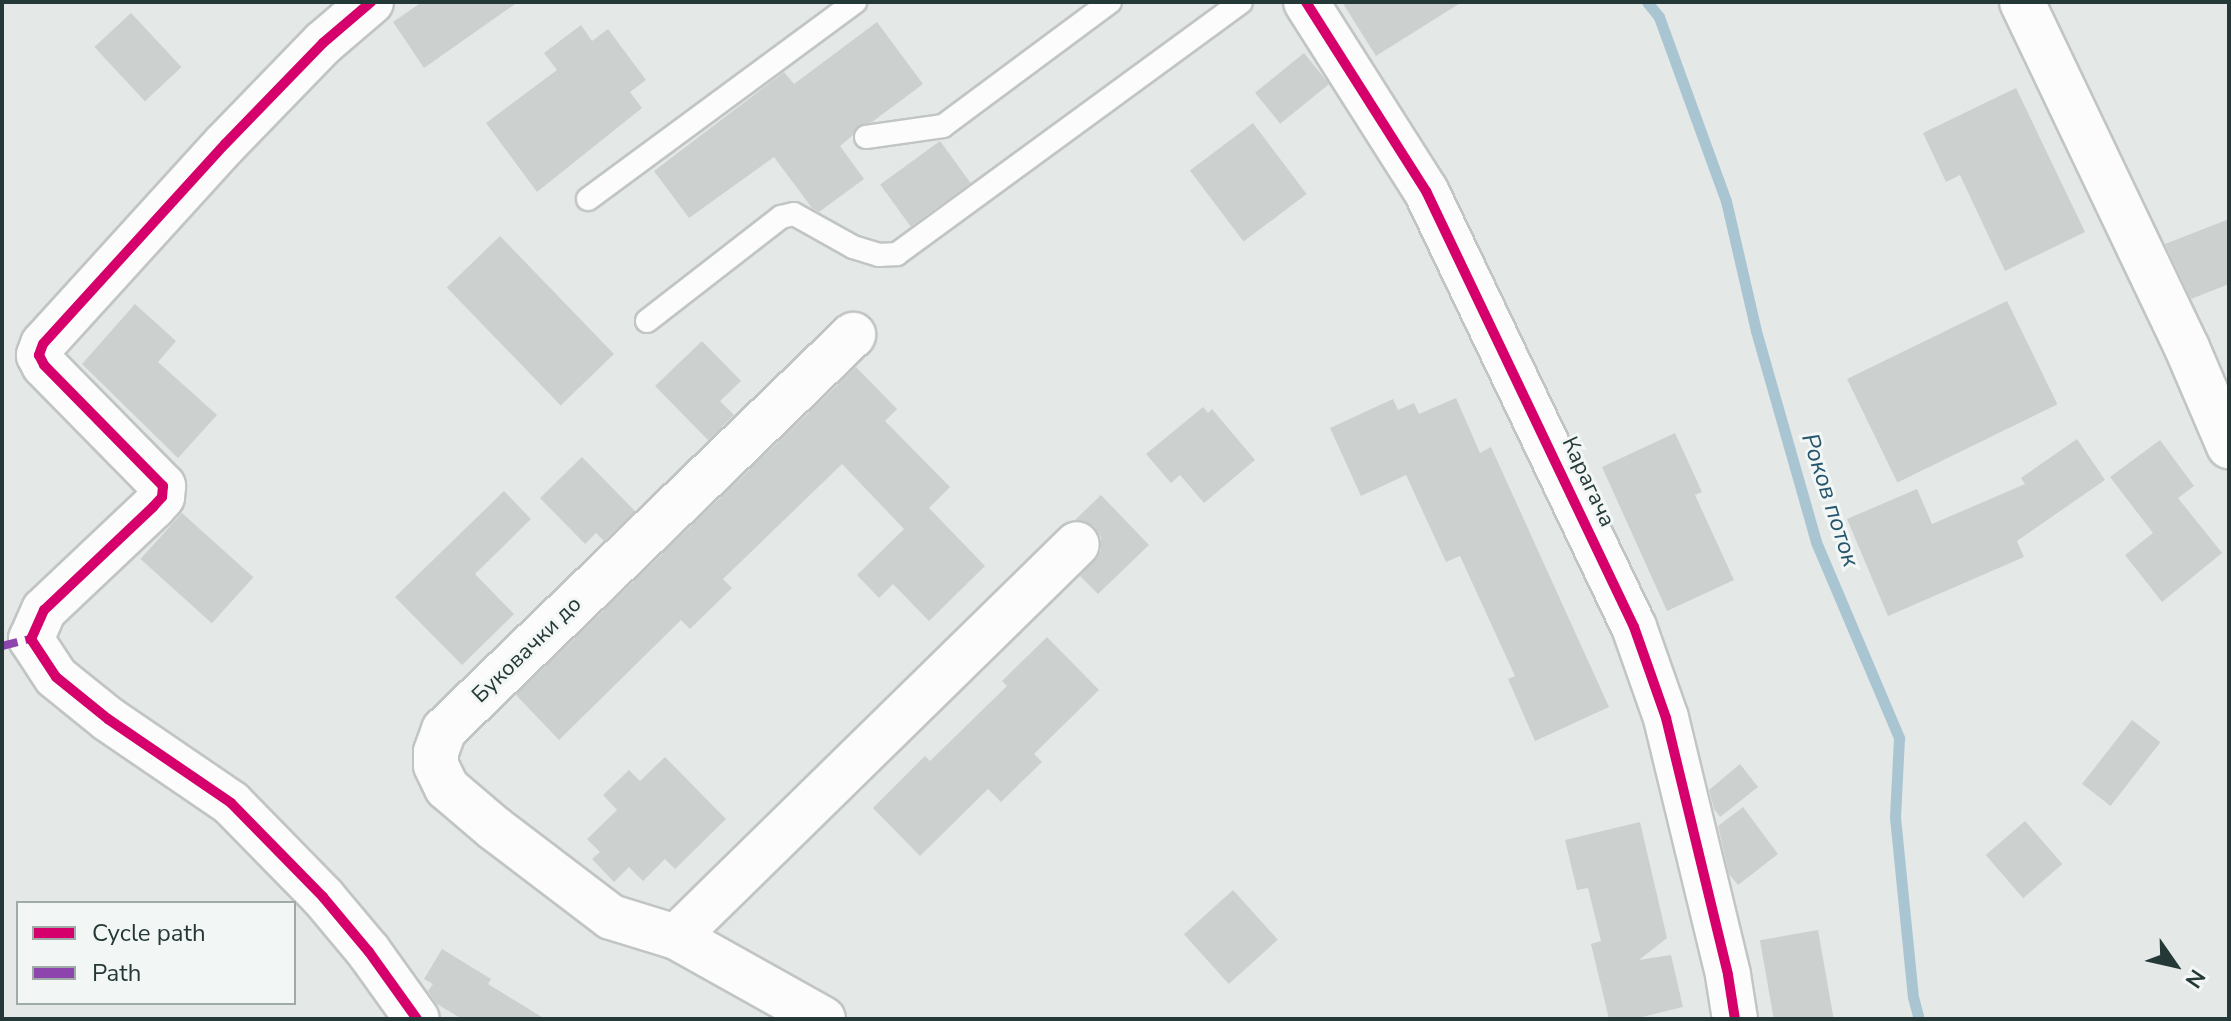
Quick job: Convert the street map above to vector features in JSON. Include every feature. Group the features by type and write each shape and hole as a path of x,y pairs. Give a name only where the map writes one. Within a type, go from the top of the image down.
{"street":[{"path":"371,2 323,43 225,144 43,344 39,355 44,365 163,486 162,497 153,507 44,610 31,639 56,677 108,719 231,803 323,897 369,952 417,1019"},
{"name":"Карагача","path":"1306,2 1426,191 1634,627 1666,718 1735,1019"},
{"path":"2022,2 2187,348 2229,446"},
{"name":"Буковачки до","path":"823,1019 676,937 611,917 447,788 436,765 436,752 444,730 853,335"},
{"path":"676,937 1077,544"}],"lane":[{"path":"588,199 855,2"},
{"path":"866,137 943,126 1110,2"},
{"path":"647,321 781,217 794,214 853,247 879,255 897,254 1241,2"}],"building":[{"path":"422,2 518,2 424,68 393,22"},
{"path":"1342,2 1462,2 1376,56"},
{"path":"131,13 181,67 145,101 94,47"},
{"path":"877,22 923,84 872,122 858,126 840,146 864,179 819,212 812,208 774,157 689,218 654,171 784,72 794,84"},
{"path":"581,25 592,41 608,29 646,80 630,92 642,108 537,192 486,123 557,70 544,53"},
{"path":"1304,53 1329,84 1280,124 1255,93"},
{"path":"2016,88 2085,232 2005,271 1960,175 1946,182 1923,133"},
{"path":"1253,123 1307,194 1243,242 1190,171"},
{"path":"940,141 971,183 911,227 880,184"},
{"path":"2229,219 2229,284 2191,299 2165,244"},
{"path":"500,236 614,354 561,405 447,287"},
{"path":"2007,301 2057,404 1897,482 1847,379"},
{"path":"135,304 176,341 158,362 217,415 178,458 82,364"},
{"path":"702,341 741,381 720,401 734,415 708,440 655,386"},
{"path":"856,367 897,409 885,421 950,487 929,508 985,566 929,621 893,584 879,598 857,575 904,529 842,464 723,579 732,588 690,629 681,620 559,740 516,695"},
{"path":"1456,398 1480,453 1491,447 1609,707 1535,741 1508,679 1515,676 1460,556 1446,562 1406,475 1361,496 1330,428 1393,399 1398,410 1414,403 1419,414"},
{"path":"1203,407 1208,413 1212,409 1255,460 1204,503 1180,475 1171,483 1146,454"},
{"path":"1675,433 1702,492 1695,495 1734,580 1667,611 1602,467"},
{"path":"2077,439 2105,480 2017,541 2024,557 1888,616 1847,519 1917,489 1932,524 2025,484 2021,478"},
{"path":"2160,440 2194,486 2178,498 2222,553 2162,602 2125,555 2153,533 2110,477"},
{"path":"582,457 635,511 604,541 596,533 585,544 540,498"},
{"path":"504,491 531,519 475,574 514,614 462,665 395,597"},
{"path":"1101,495 1149,545 1098,594 1080,576 1101,551 1101,537 1094,526 1075,520"},
{"path":"182,513 253,577 212,623 141,559"},
{"path":"1047,637 1099,690 1034,754 1042,762 1001,802 988,789 920,856 873,808 925,756 930,761 1007,686 1002,681"},
{"path":"2132,720 2160,742 2110,806 2082,784"},
{"path":"665,757 726,819 675,869 665,859 643,881 629,867 614,882 592,859 600,852 587,839 617,810 603,795 629,770 640,781"},
{"path":"1740,764 1758,787 1720,817 1714,809 1709,790"},
{"path":"1743,807 1778,854 1738,885 1729,874 1718,826"},
{"path":"2025,821 2062,864 2023,898 1986,855"},
{"path":"1640,822 1667,938 1639,960 1671,955 1683,1007 1634,1019 1609,1019 1591,944 1601,941 1588,888 1577,890 1565,840"},
{"path":"1233,890 1278,940 1229,984 1184,934"},
{"path":"1818,930 1834,1019 1774,1019 1760,940"},
{"path":"442,949 491,979 488,984 545,1019 462,1019 437,1004 428,991 433,984 424,979"}],"waterway":[{"name":"Роков поток","path":"1647,2 1659,17 1726,201 1756,331 1816,542 1899,738 1895,817 1913,997 1919,1019"}],"marked path":[{"path":"2,646 31,639"}],"cycle path":[{"path":"371,2 323,43 225,144 43,344 39,355 44,365 163,486 162,497 153,507 44,610 31,639 56,677 108,719 231,803 323,897 369,952 417,1019"},
{"path":"1306,2 1426,191 1634,627 1666,718 1728,975 1735,1019"}]}
